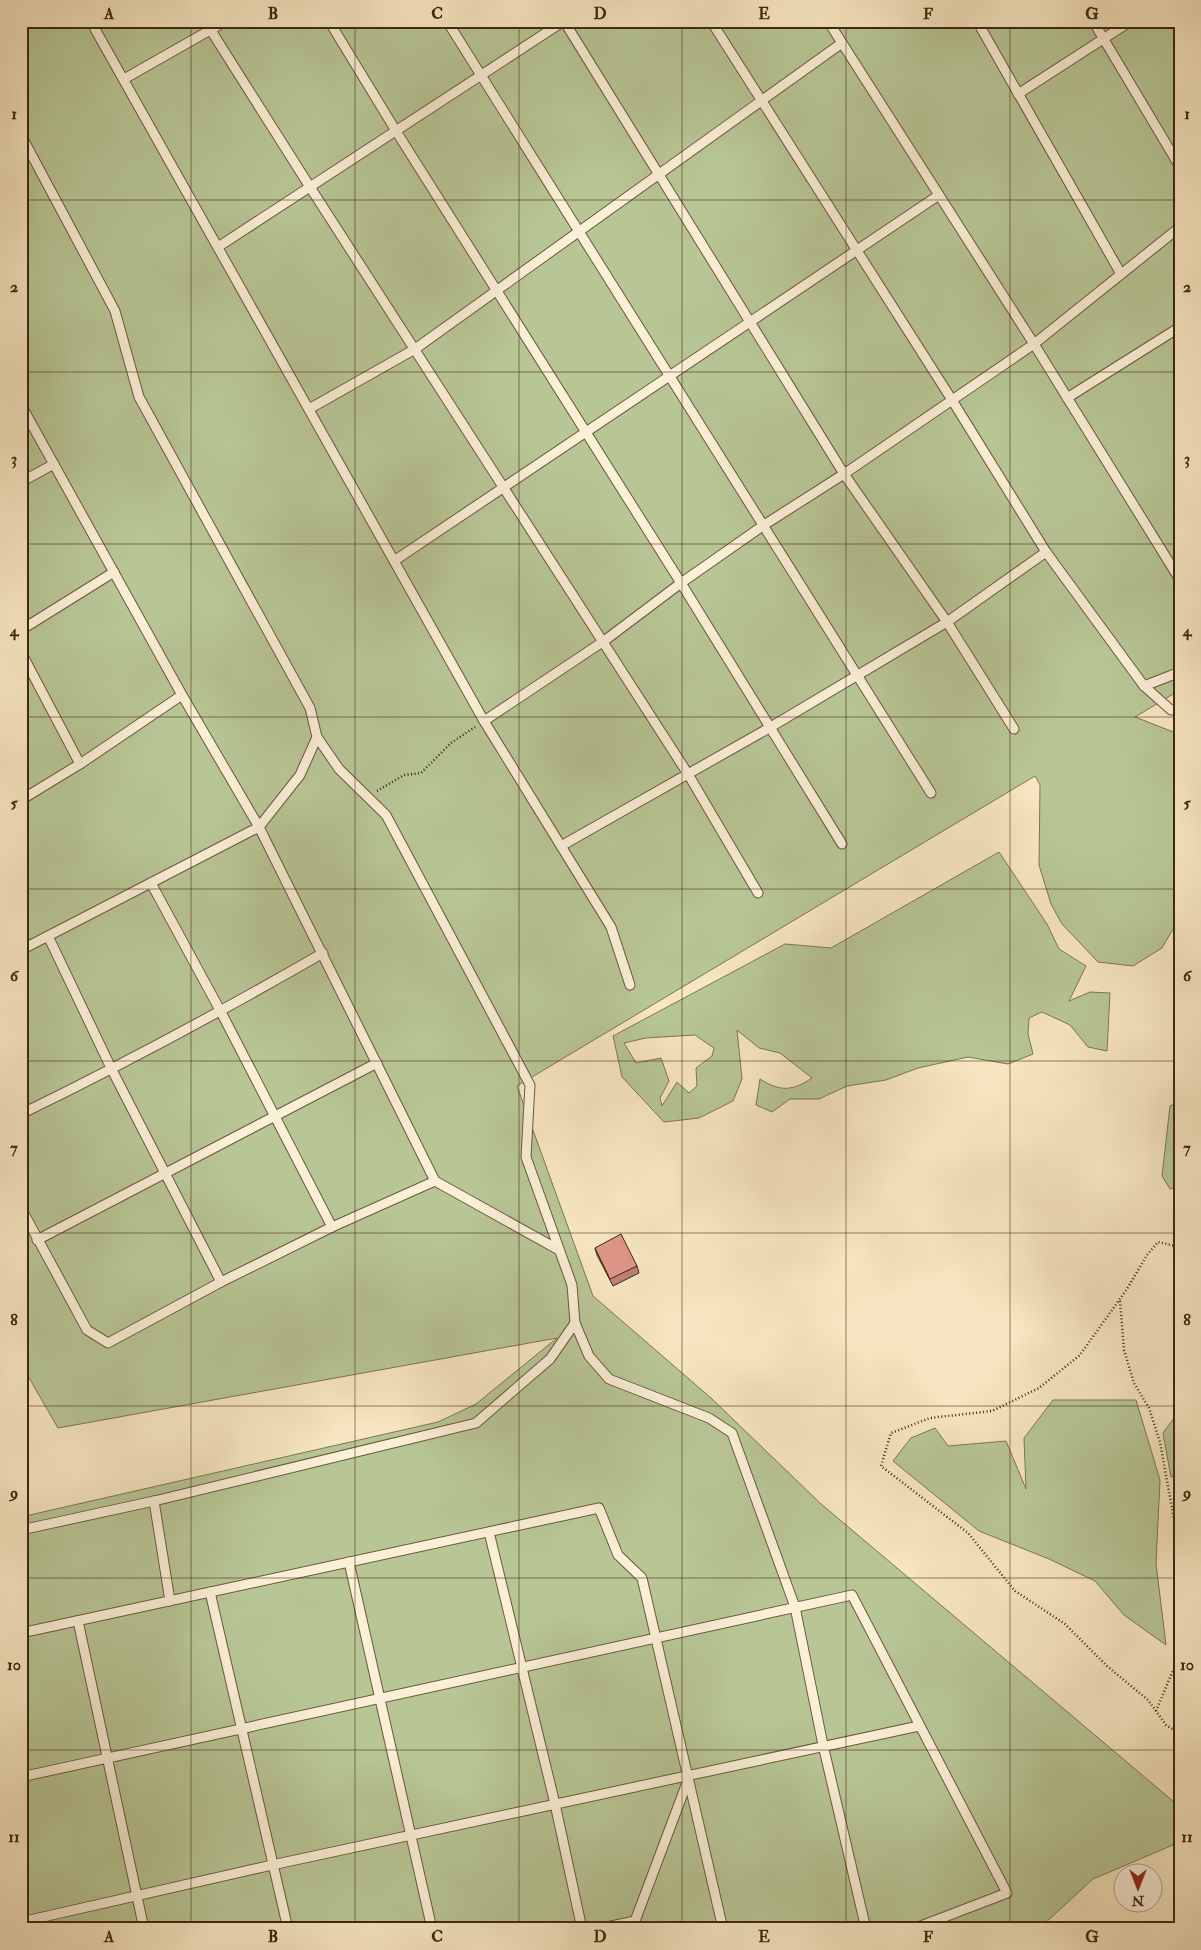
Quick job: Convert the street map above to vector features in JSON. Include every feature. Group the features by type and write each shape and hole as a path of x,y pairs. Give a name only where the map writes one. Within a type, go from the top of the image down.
{"lane":[{"path":"93,21 95,29 484,721 612,927 630,985"},
{"path":"205,21 414,349 604,641 688,774 758,893"},
{"path":"124,80 226,21"},
{"path":"328,21 681,583 842,844"},
{"path":"447,21 931,793"},
{"path":"218,247 564,21 844,474 947,622 1014,729"},
{"path":"711,21 952,400 1046,552 1144,686 1171,710 1180,709"},
{"path":"828,21 1034,344 1180,580"},
{"path":"977,21 1121,274"},
{"path":"1093,21 1180,167"},
{"path":"1018,94 1131,21"},
{"path":"309,409 414,349 842,43"},
{"path":"21,136 115,311 139,397 310,708 317,737 339,769 386,815 530,1085 526,1157 572,1285 575,1323 589,1356 609,1379 709,1418 732,1433 795,1607 823,1745 866,1929"},
{"path":"394,561 939,195"},
{"path":"484,721 604,641 681,583 764,525 844,474 1034,344 1180,227"},
{"path":"1067,398 1180,327"},
{"path":"21,405 182,695 259,827 435,1182 559,1250"},
{"path":"21,482 54,464"},
{"path":"560,846 769,728 947,622 1046,552"},
{"path":"21,630 114,572"},
{"path":"21,652 80,764"},
{"path":"1144,686 1180,672"},
{"path":"21,800 80,764 182,695"},
{"path":"21,950 259,827 300,775 317,737"},
{"path":"151,883 221,1012 332,1227"},
{"path":"48,936 112,1070 221,1282"},
{"path":"21,1114 112,1070 221,1012 323,953"},
{"path":"37,1240 377,1063"},
{"path":"21,1208 87,1330 108,1343 221,1282 332,1227 435,1182"},
{"path":"21,1530 154,1501 476,1423 550,1359 575,1323"},
{"path":"154,1501 170,1601"},
{"path":"21,1633 599,1508 618,1554 642,1578 723,1929"},
{"path":"490,1532 555,1804 582,1929"},
{"path":"349,1562 432,1929"},
{"path":"210,1592 288,1929"},
{"path":"21,1777 852,1595 1007,1893 913,1929"},
{"path":"78,1621 144,1929"},
{"path":"21,1922 272,1865 555,1804 687,1778 823,1745 919,1726"},
{"path":"597,1929 634,1925 687,1778"}],"path":[{"path":"367,797 404,775 421,773 451,743 484,721"},
{"path":"1180,1247 1158,1242 1147,1255 1120,1300 1080,1355 1039,1388 992,1411 930,1418 891,1433 881,1466 968,1533 1015,1591 1065,1624 1107,1666 1148,1700 1166,1725 1180,1734"},
{"path":"1120,1300 1124,1350 1134,1383 1149,1408 1160,1442 1175,1525 1180,1598"},
{"path":"1156,1711 1180,1654"}],"green space":[{"path":"21,21 1180,21 1180,690 1135,717 1176,733 1180,732 1180,917 1162,948 1133,966 1098,962 1062,924 1051,904 1039,865 1040,785 1035,776 517,1086 593,1296 711,1398 820,1503 1180,1807 1180,1842 1133,1862 1114,1862 1114,1870 1093,1879 1043,1925 1034,1929 21,1929 21,1517 438,1422 476,1404 557,1338 58,1428 21,1364"},
{"path":"999,852 1047,924 1059,949 1086,966 1069,1001 1090,992 1110,993 1107,1051 1088,1047 1070,1025 1042,1012 1029,1018 1028,1034 1033,1054 1008,1064 968,1057 918,1068 886,1080 847,1086 819,1099 790,1099 772,1112 756,1105 760,1079 774,1086 786,1088 799,1085 812,1078 780,1053 759,1048 737,1030 742,1079 733,1101 699,1118 664,1122 622,1077 613,1036 785,944 831,948","holes":["695,1035 714,1048 712,1056 696,1068 697,1086 689,1093 677,1082 662,1106 660,1098 669,1081 661,1058 636,1063 624,1043 646,1038"]},
{"path":"1180,1102 1180,1187 1170,1189 1162,1176 1170,1106"},
{"path":"1053,1400 1136,1400 1160,1480 1156,1564 1166,1645 1124,1615 1095,1581 1049,1559 979,1531 893,1461 911,1438 935,1428 948,1446 1006,1441 1026,1489 1024,1438"},
{"path":"1180,1410 1180,1475 1171,1477 1163,1433"}],"building":[{"path":"621,1234 637,1266 610,1279 595,1248"}]}
